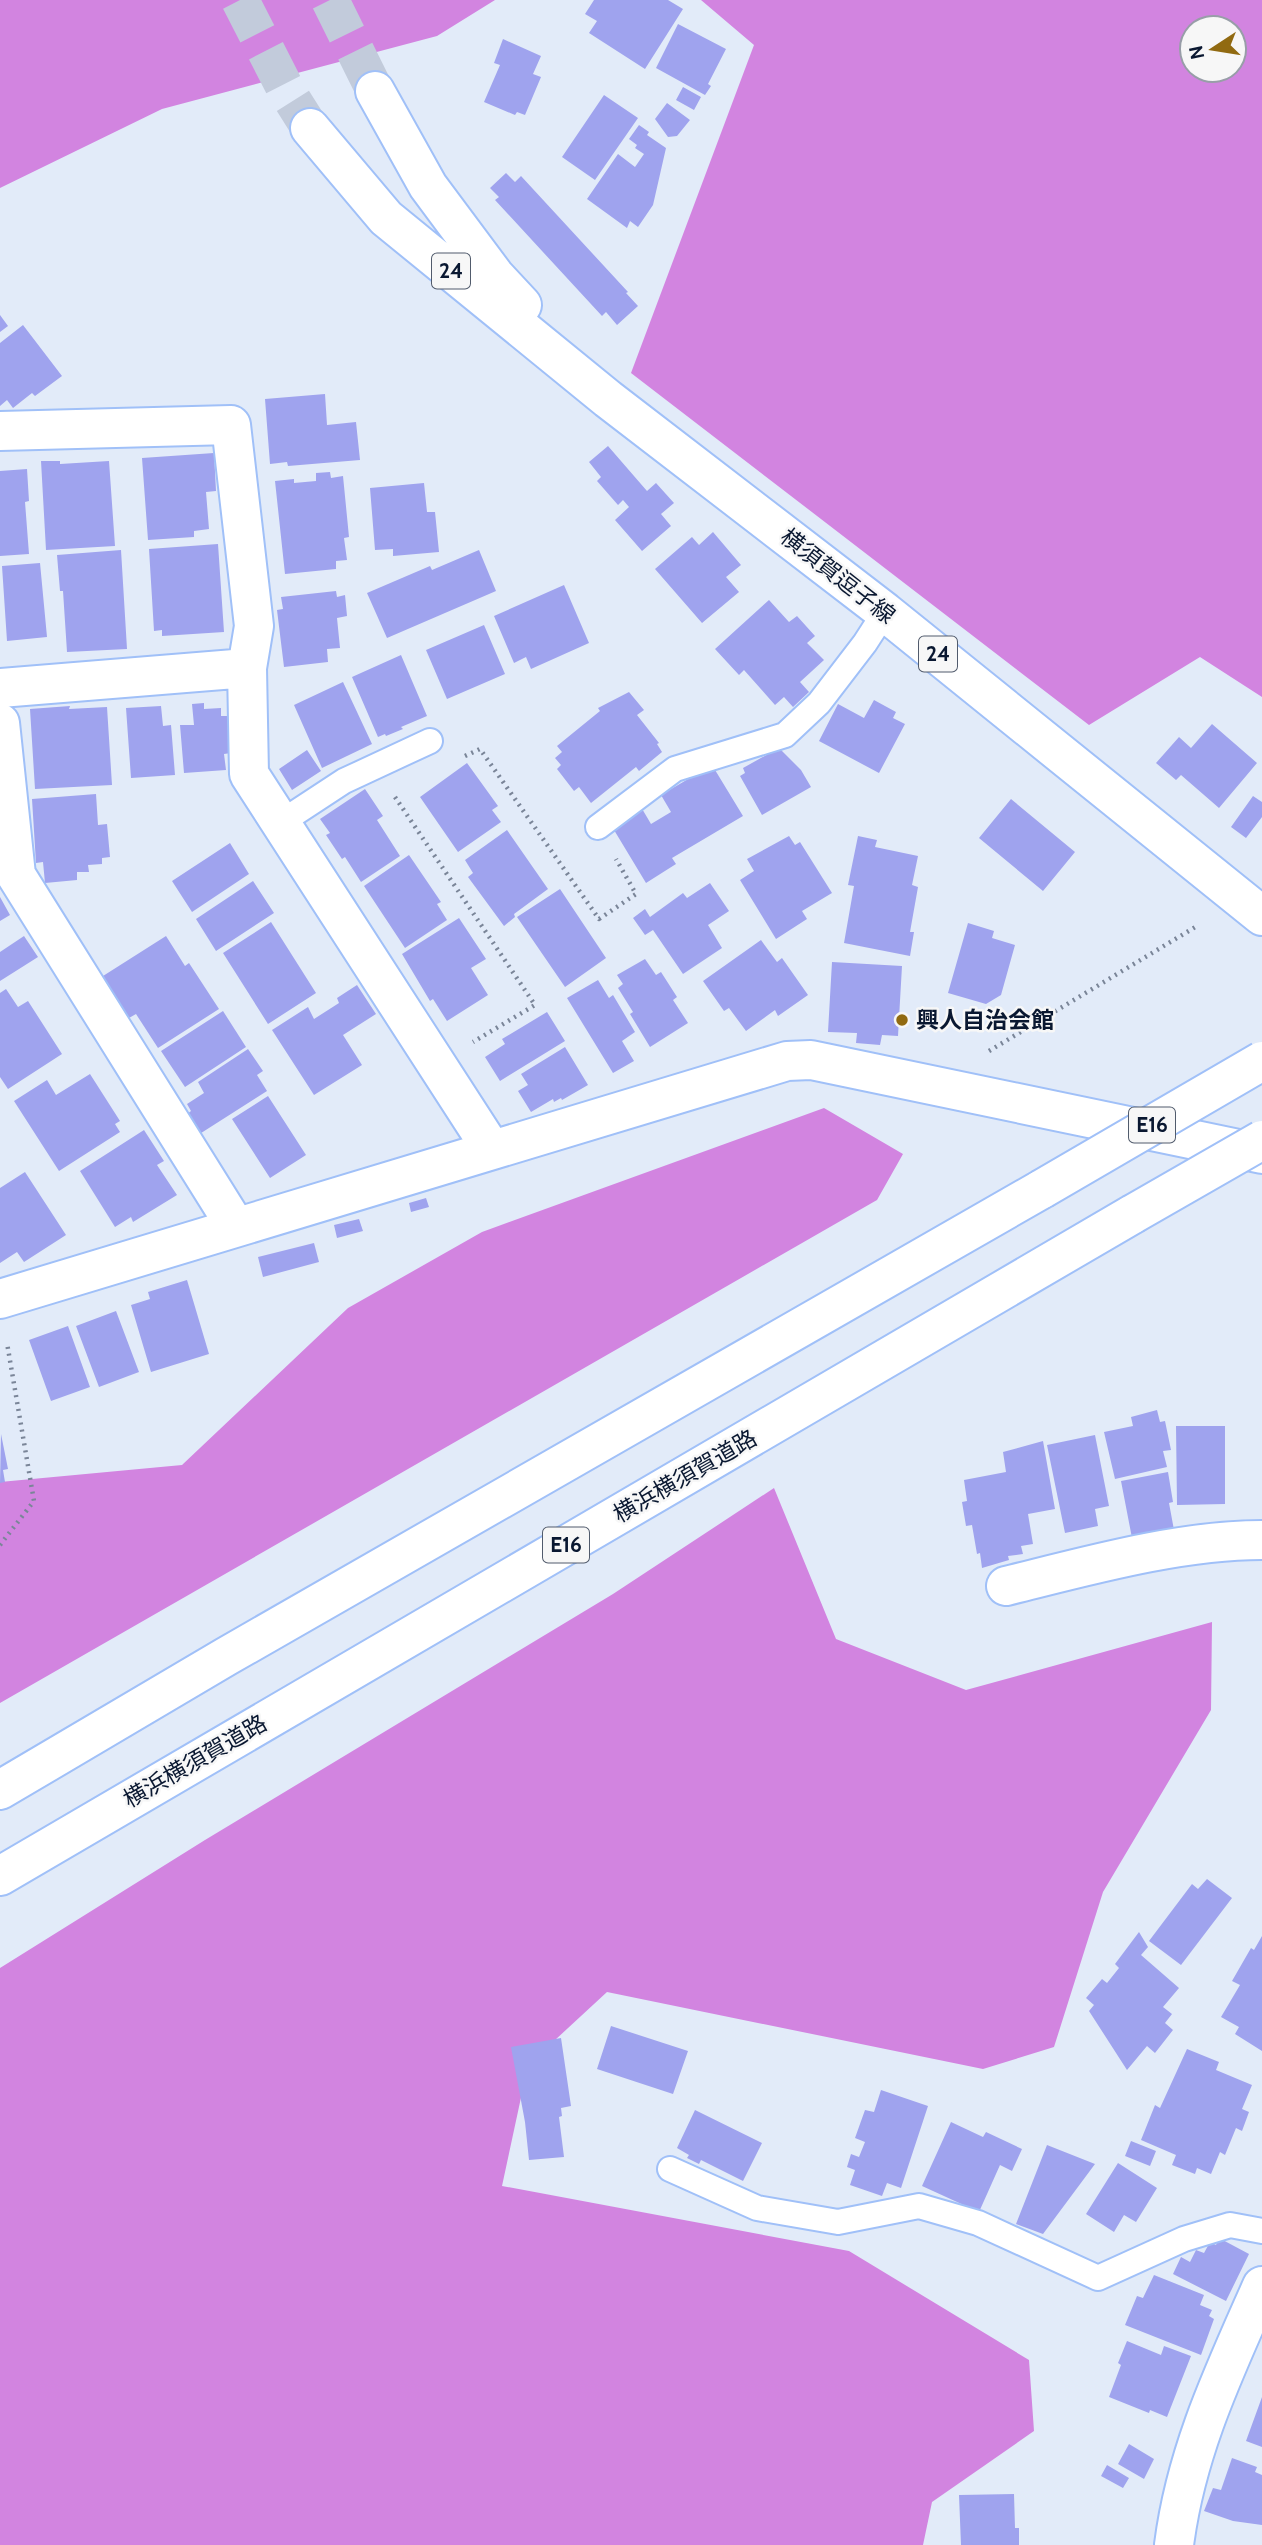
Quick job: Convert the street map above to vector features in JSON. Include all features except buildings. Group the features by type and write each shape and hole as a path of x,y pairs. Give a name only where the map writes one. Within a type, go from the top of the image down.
{"main road":[{"name":"横須賀逗子線","path":"375,91 428,186 495,276 608,399"},
{"name":"横須賀逗子線","path":"310,128 386,218 608,399 885,612 1262,916"},
{"path":"0,431 231,425 254,626 247,668 249,774 492,1150"},
{"path":"0,688 247,668"},
{"path":"0,723 16,875 236,1227"},
{"path":"0,1299 787,1061 811,1060 1262,1154"},
{"name":"E16","path":"0,1790 1262,1061"},
{"name":"横浜横須賀道路","path":"0,1876 1262,1140"},
{"path":"1006,1586 1129,1556 1241,1540 1262,1540"},
{"path":"1174,2545 1180,2503 1208,2407 1262,2286"}],"lane":[{"path":"598,827 675,769 785,735 819,703 885,612"},
{"path":"280,823 344,781 430,741"},
{"path":"670,2169 757,2208 838,2222 919,2206 978,2223 1098,2278 1184,2239 1230,2225 1262,2231"}],"path":[{"path":"458,760 480,749 599,919 636,894 598,827"},
{"path":"375,767 536,1005 436,1064"},
{"path":"932,1086 1198,926"},
{"path":"0,1545 34,1501 7,1340"}],"shaded area":[{"path":"0,0 495,0 437,36 162,109 0,188"},
{"path":"701,0 1262,0 1262,697 1200,657 1089,725 631,373 754,45"},
{"path":"824,1108 903,1154 877,1200 0,1703 0,1482 182,1465 348,1308 482,1232"},
{"path":"774,1488 836,1639 966,1690 1212,1622 1211,1710 1103,1892 1054,2047 983,2069 607,1992 528,2065 502,2186 849,2251 1029,2360 1034,2431 932,2502 923,2545 0,2545 0,1968 205,1840 613,1594"}],"tunnel":[{"path":"240,0 286,90 310,128"},
{"path":"330,0 375,91"}],"place":[{"name":"興人自治会館","path":"902,1020"}]}
